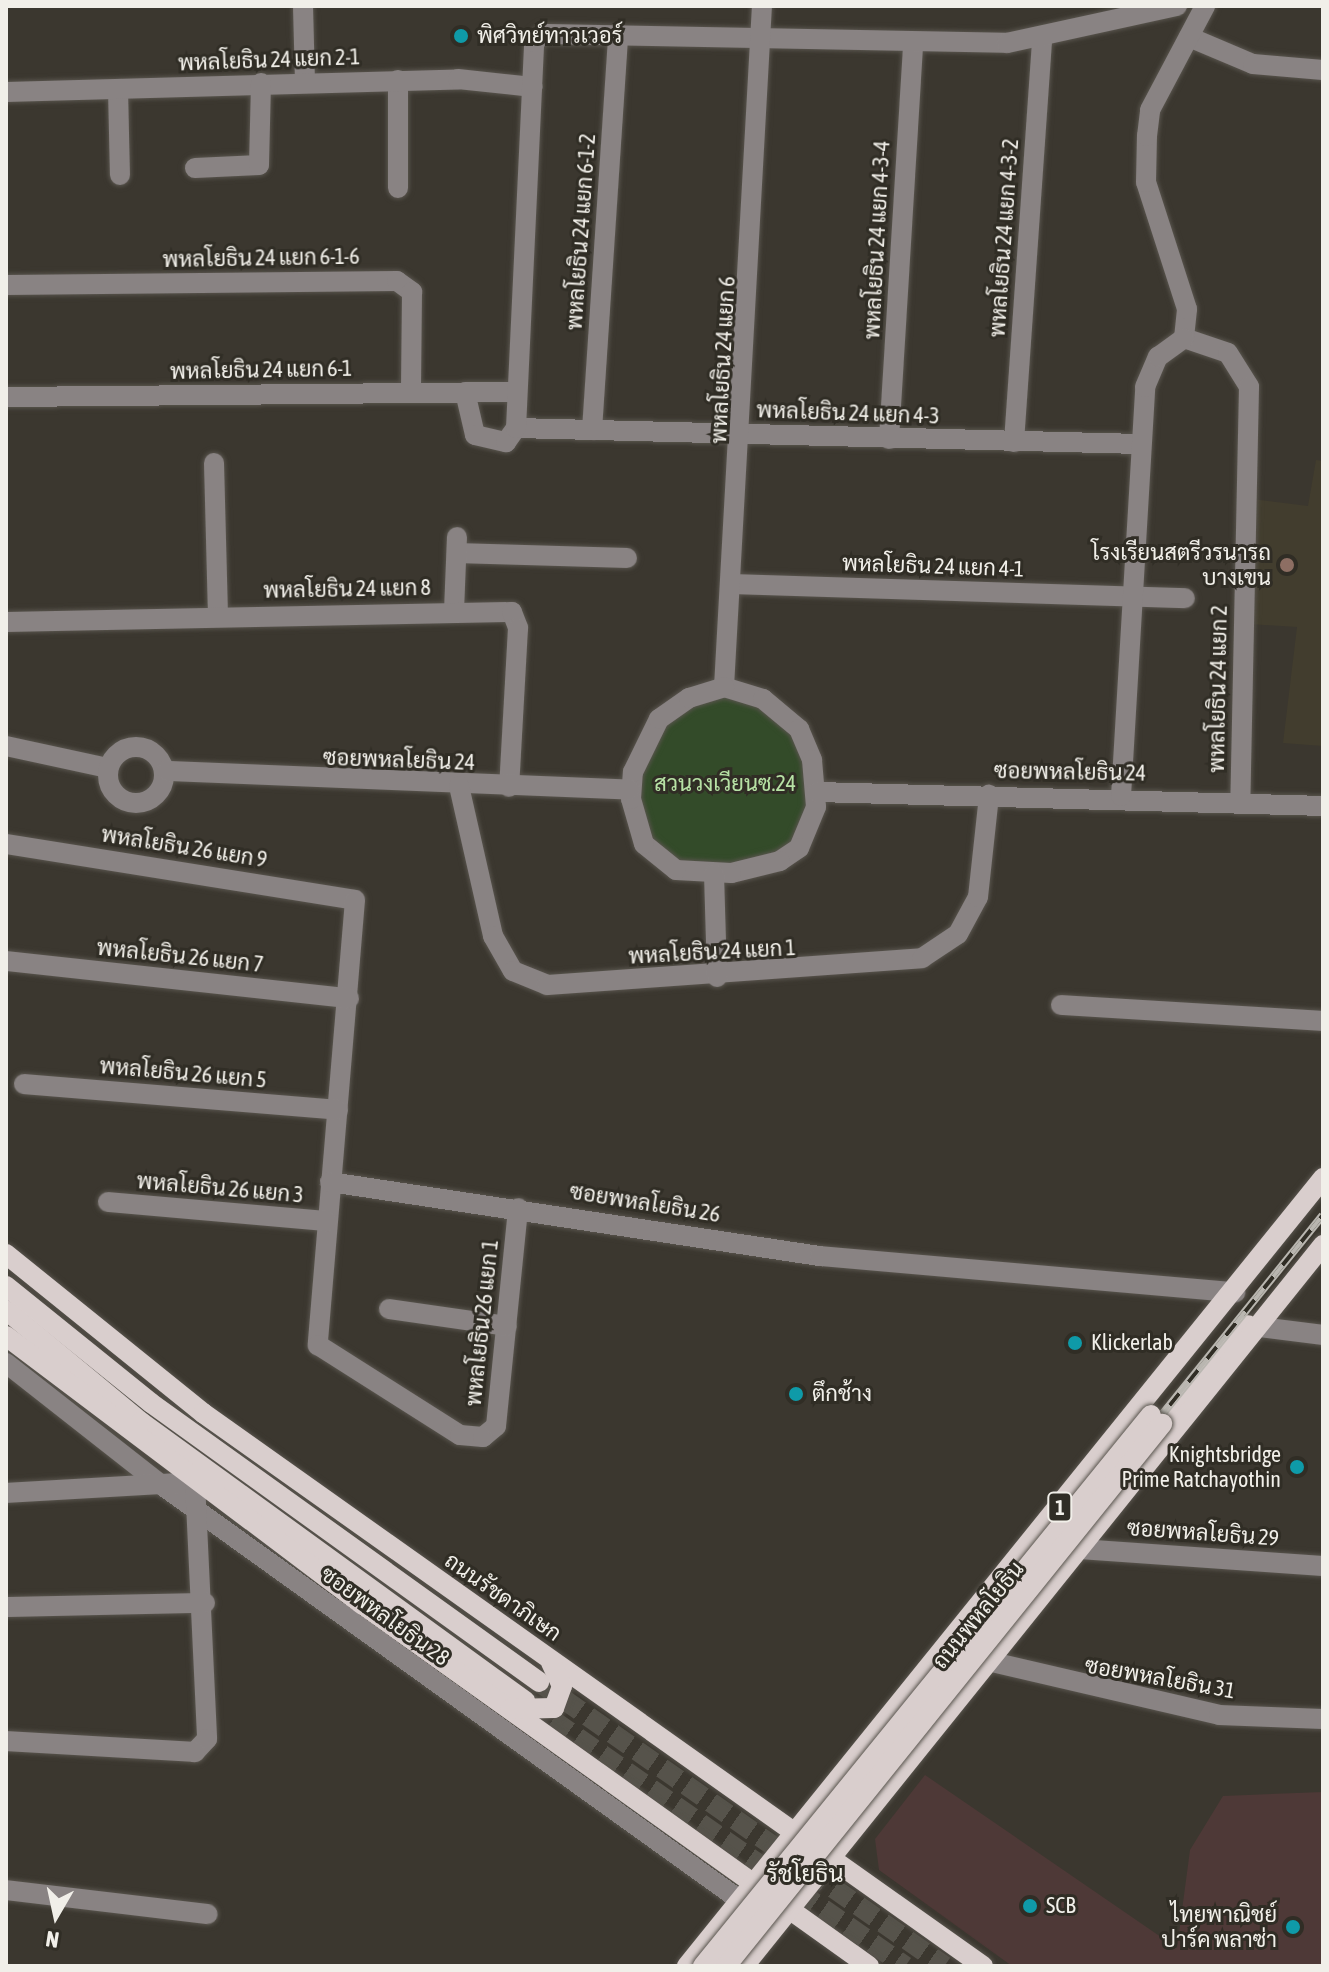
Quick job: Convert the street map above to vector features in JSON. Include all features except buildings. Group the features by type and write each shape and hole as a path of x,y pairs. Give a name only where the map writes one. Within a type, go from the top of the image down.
{"main road":[{"name":"ถนนพหลโยธิน","path":"687,1966 1220,1311 1323,1178"},
{"name":"ถนนพหลโยธิน","path":"744,1966 992,1662 1323,1245"},
{"name":"ถนนรัชดาภิเษก","path":"6,1254 203,1413 983,1966"},
{"path":"6,1286 151,1403 539,1682"},
{"name":"ถนนพหลโยธิน","path":"703,1966 1157,1420 1223,1350 1277,1305"},
{"path":"6,1310 141,1422 525,1701"},
{"name":"ถนนพหลโยธิน","path":"726,1966 1157,1420 1210,1342 1220,1311"},
{"path":"6,1336 195,1482 505,1708 869,1966"},
{"path":"505,1708 554,1708 562,1686 549,1659"},
{"path":"862,1748 879,1774 898,1778"}],"street":[{"path":"303,6 305,82"},
{"name":"พหลโยธิน 24 แยก 6","path":"724,687 743,434 762,6"},
{"path":"516,424 536,37 763,36 913,44 1042,38 1177,6"},
{"path":"1121,796 1140,444 1150,368 1184,338 1187,309 1145,162 1150,110 1205,6"},
{"path":"1189,37 1253,64 1323,70"},
{"name":"พหลโยธิน 24 แยก 6-1-2","path":"592,430 618,38"},
{"name":"พหลโยธิน 24 แยก 4-3-2","path":"1014,442 1042,38"},
{"name":"พหลโยธิน 24 แยก 4-3-4","path":"889,439 913,44"},
{"name":"พหลโยธิน 24 แยก 2-1","path":"6,92 478,79 533,87"},
{"path":"398,80 398,188"},
{"path":"195,168 259,165 261,83"},
{"path":"118,89 120,175"},
{"name":"พหลโยธิน 24 แยก 6-1-6","path":"6,285 397,281 412,292 411,392"},
{"name":"พหลโยธิน 24 แยก 2","path":"1184,338 1228,353 1249,387 1240,800"},
{"name":"พหลโยธิน 24 แยก 4-3","path":"465,392 479,438 506,442 516,424 592,430 1140,444"},
{"name":"พหลโยธิน 24 แยก 6-1","path":"6,397 516,392"},
{"path":"214,463 218,615"},
{"path":"454,611 457,545 627,558"},
{"name":"พหลโยธิน 24 แยก 4-1","path":"733,584 1185,598"},
{"name":"พหลโยธิน 24 แยก 8","path":"6,622 218,615 512,612 518,620 509,787"},
{"path":"724,687 763,699 790,719 809,752 817,792 807,837 791,856 714,874 676,870 653,856 630,790 650,728 680,703 724,687"},
{"path":"6,746 108,768"},
{"path":"132,748 152,754 167,771 156,793 138,803 118,797 108,768 132,748"},
{"name":"ซอยพหลโยธิน 24","path":"167,771 459,786 630,790"},
{"name":"พหลโยธิน 24 แยก 1","path":"459,786 484,912 513,971 547,985 717,977 900,963 941,950 978,897 989,795"},
{"name":"ซอยพหลโยธิน 24","path":"817,792 1121,796 1323,806"},
{"name":"พหลโยธิน 26 แยก 9","path":"6,844 355,900 349,998"},
{"path":"714,874 717,977"},
{"name":"พหลโยธิน 26 แยก 7","path":"6,961 349,998"},
{"path":"327,1221 349,998"},
{"path":"1061,1005 1323,1021"},
{"name":"พหลโยธิน 26 แยก 5","path":"24,1084 338,1110"},
{"name":"ซอยพหลโยธิน 26","path":"330,1182 820,1256 1235,1292"},
{"name":"พหลโยธิน 26 แยก 3","path":"108,1202 327,1221"},
{"name":"พหลโยธิน 26 แยก 1","path":"327,1221 318,1345 439,1425 483,1437 496,1426 518,1208"},
{"path":"389,1309 507,1326"},
{"path":"1260,1327 1323,1335"},
{"name":"ซอยพหลโยธิน 28","path":"6,1363 163,1486 741,1901"},
{"path":"6,1493 195,1482 205,1603 203,1747 6,1741"},
{"name":"ซอยพหลโยธิน 29","path":"1079,1549 1323,1566"},
{"path":"6,1607 205,1603"},
{"name":"ซอยพหลโยธิน 31","path":"992,1662 1219,1715 1323,1719"},
{"path":"6,1890 208,1914"}],"shaded area":[{"name":"โรงเรียนสตรีวรนารถ บางเขน","path":"1316,460 1323,461 1323,746 1283,743 1297,627 1249,624 1252,499 1308,506"},
{"name":"ไทยพาณิชย์ ปาร์ค พลาซ่า","path":"925,1775 1177,1948 1190,1850 1223,1796 1323,1792 1323,1966 1012,1966 879,1870 875,1839"}],"green space":[{"name":"สวนวงเวียนซ.24","path":"709,691 749,693 806,744 807,837 780,861 703,874 644,844 637,758 665,713"}],"tunnel":[{"path":"539,1682 945,1966"},
{"path":"528,1703 905,1966"}],"railway":[{"path":"718,1966 1323,1215"}],"place":[{"name":"พิศวิทย์ทาวเวอร์","path":"461,36"},
{"name":"โรงเรียนสตรีวรนารถ บางเขน","path":"1287,565"},
{"name":"Klickerlab","path":"1075,1343"},
{"name":"ตึกช้าง","path":"796,1394"},
{"name":"Knightsbridge Prime Ratchayothin","path":"1297,1467"},
{"name":"SCB","path":"1030,1906"},
{"name":"ไทยพาณิชย์ ปาร์ค พลาซ่า","path":"1293,1927"}],"district":[{"name":"รัชโยธิน","path":"805,1874"}]}
